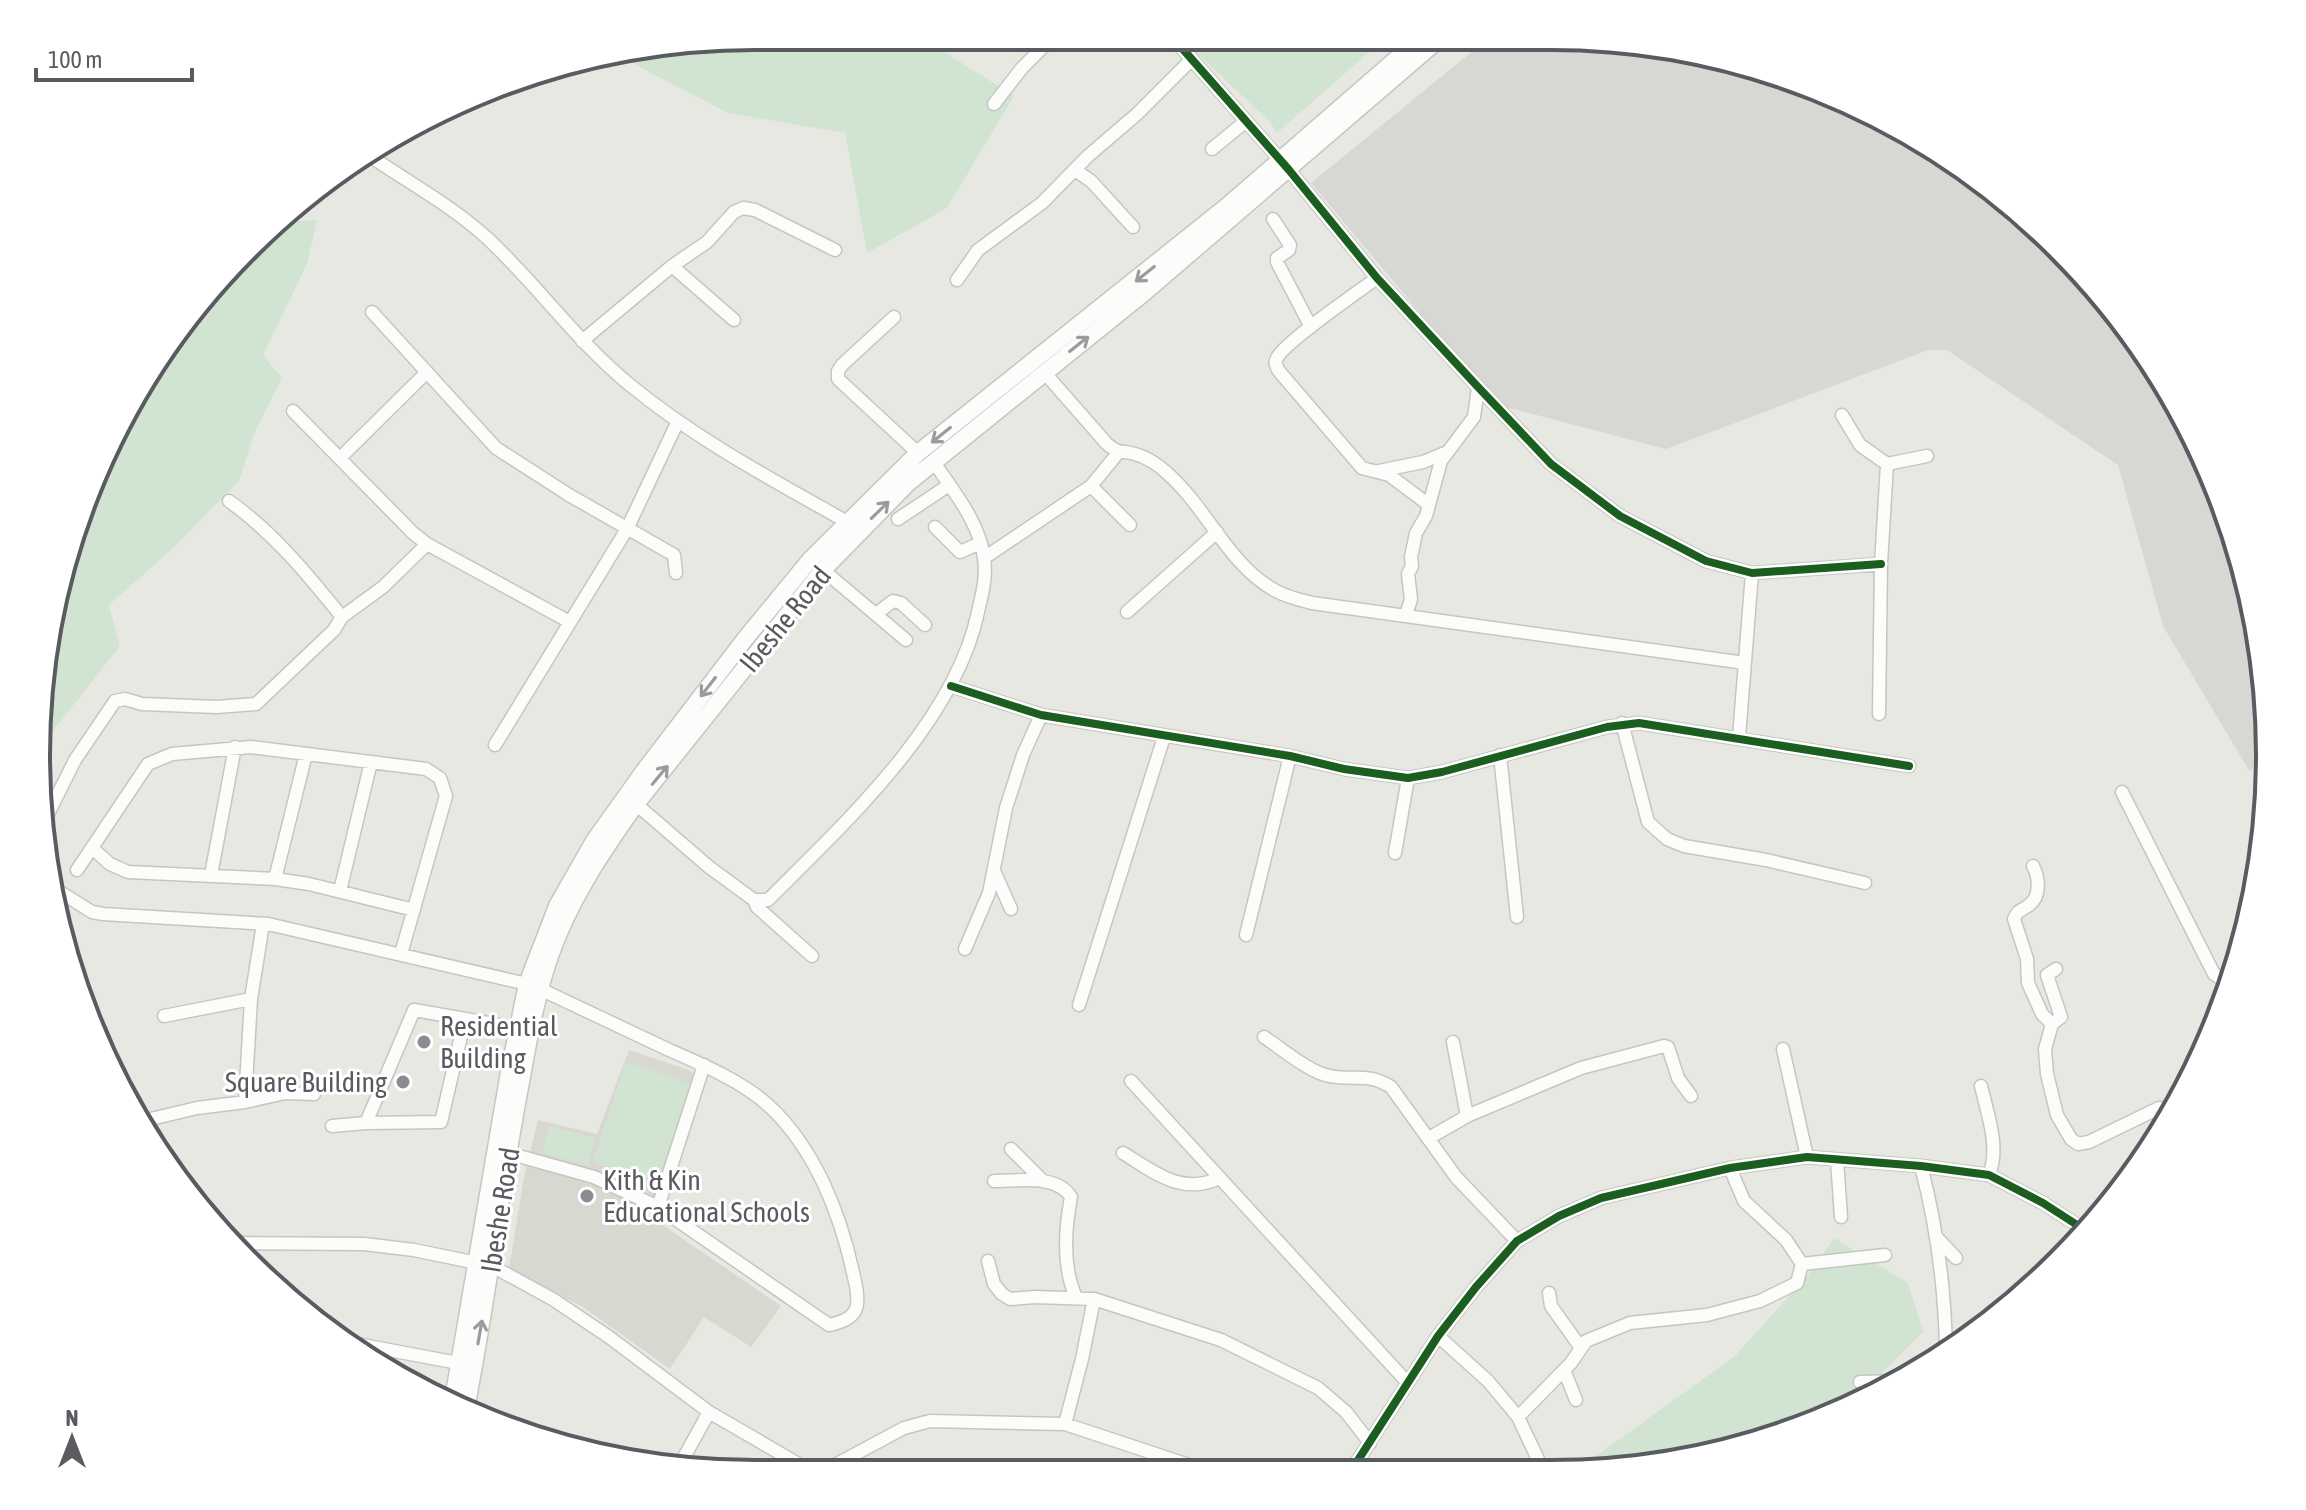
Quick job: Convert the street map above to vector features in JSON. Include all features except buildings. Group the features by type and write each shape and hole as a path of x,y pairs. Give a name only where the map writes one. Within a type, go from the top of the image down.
{"main road":[{"name":"Ibeshe Road","path":"926,457 1044,372 1145,292 1407,50"},
{"name":"Ibeshe Road","path":"467,1398 517,1028 534,986 557,906 594,841 745,639 810,560 852,527 926,457 1139,279 1426,50"},
{"name":"Ibeshe Road","path":"454,1392 508,1153 534,986 590,871 636,804 823,570 852,527"}],"street":[{"path":"994,104 1040,50"},
{"path":"1184,50 1285,165 1377,278 1478,387 1551,464 1620,516 1706,561 1752,573 1881,564"},
{"path":"957,280 978,250 1042,203 1192,59"},
{"path":"1212,149 1246,121"},
{"path":"377,160 451,209 485,237 582,341 630,385 724,452 852,527"},
{"path":"1075,170 1091,181 1133,227"},
{"path":"582,341 672,266 707,242 734,212 743,208 755,210 835,250"},
{"path":"1273,219 1290,245 1289,250 1277,258 1277,262 1311,327"},
{"path":"672,266 734,320"},
{"path":"1377,278 1311,327 1278,356 1275,363 1362,468 1400,481 1429,505"},
{"path":"372,312 496,448 674,555 676,573"},
{"path":"754,900 768,900 835,835 888,775 951,686 972,641 984,587 984,558 980,543 949,485 926,457 838,379 842,365 894,317"},
{"path":"340,458 427,372"},
{"path":"1044,372 1107,444 1118,453 1134,453 1165,471 1187,491 1223,543 1255,578 1278,593 1312,603 1745,663"},
{"path":"1406,615 1411,599 1408,574 1416,533 1429,505 1441,461 1474,417 1478,387"},
{"path":"293,411 427,544 568,621"},
{"path":"1842,415 1860,445 1887,464 1927,456"},
{"path":"495,745 627,529 678,421"},
{"path":"1375,471 1423,462 1447,452"},
{"path":"984,558 1091,486 1118,453"},
{"path":"1879,714 1881,564 1887,464"},
{"path":"898,519 949,485"},
{"path":"1091,486 1130,525"},
{"path":"229,501 257,522 288,553 342,617"},
{"path":"935,527 960,552 980,543"},
{"path":"1127,612 1217,532"},
{"path":"52,805 75,760 115,701 125,699 142,704 216,707 256,704 334,630 342,617 383,587 427,544"},
{"path":"823,570 906,640"},
{"path":"1739,737 1752,573"},
{"path":"876,614 893,601 901,603 925,625"},
{"path":"951,686 1041,715 1408,778 1442,772 1622,723 1739,737 1909,766"},
{"path":"965,949 985,905 1006,808 1023,755 1041,715"},
{"path":"1622,723 1648,822 1667,839 1684,846 1766,860 1865,883"},
{"path":"1079,1005 1164,737"},
{"path":"77,870 148,764 172,754 235,747 426,769 440,778 446,796 401,954"},
{"path":"211,875 235,747"},
{"path":"275,879 306,754"},
{"path":"1500,755 1517,917"},
{"path":"1246,935 1290,756"},
{"path":"340,891 371,762"},
{"path":"1395,853 1408,778"},
{"path":"2122,792 2214,974 2221,977"},
{"path":"636,804 709,867 754,900 757,907 812,956"},
{"path":"92,848 110,864 128,872 275,879 340,891 414,910"},
{"path":"2033,866 2037,873 2037,894 2014,919 2027,959 2028,983 2042,1014 2052,1024"},
{"path":"994,870 1011,909"},
{"path":"64,895 92,912 126,918 263,924 534,986 704,1065 767,1103 809,1155 841,1226 855,1277 856,1310 849,1319 829,1325 658,1207 594,1177 508,1153"},
{"path":"245,1102 251,999 263,924"},
{"path":"2052,1024 2061,1017 2047,975 2056,969"},
{"path":"164,1016 251,999"},
{"path":"366,1123 414,1010 517,1028"},
{"path":"332,1126 441,1122 465,1019"},
{"path":"2052,1024 2045,1049 2047,1074 2057,1115 2071,1139 2078,1144 2089,1142 2162,1108"},
{"path":"1264,1037 1319,1073 1379,1079 1391,1087 1456,1177 1517,1241"},
{"path":"1453,1042 1467,1116"},
{"path":"1429,1138 1467,1116 1581,1068 1664,1046 1668,1047 1678,1078 1691,1096"},
{"path":"1783,1049 1807,1157"},
{"path":"658,1207 704,1065"},
{"path":"1131,1081 1407,1382"},
{"path":"1981,1086 1995,1150 1989,1175"},
{"path":"151,1119 285,1093 314,1094"},
{"path":"1011,1149 1043,1181"},
{"path":"1123,1153 1171,1182 1206,1184 1219,1178"},
{"path":"1358,1460 1438,1336 1517,1241 1559,1216 1601,1198 1730,1168 1807,1157 1989,1175 2043,1203 2076,1226"},
{"path":"1837,1160 1841,1217"},
{"path":"1921,1166 1937,1238 1946,1339"},
{"path":"1518,1417 1564,1370 1586,1341 1630,1323 1707,1315 1760,1301 1797,1283 1802,1264 1786,1240 1744,1201 1730,1168"},
{"path":"994,1181 1043,1181 1067,1190 1071,1197 1067,1215 1068,1265 1076,1297"},
{"path":"1937,1238 1956,1258"},
{"path":"246,1243 364,1244 414,1250 485,1265 554,1300 709,1412 792,1460"},
{"path":"1802,1264 1885,1255"},
{"path":"988,1261 994,1284 1010,1299 1094,1299 1221,1340 1318,1388 1346,1412 1370,1443"},
{"path":"1549,1293 1551,1306 1581,1348"},
{"path":"1065,1424 1094,1299"},
{"path":"1438,1336 1488,1381 1518,1417 1538,1460"},
{"path":"372,1347 458,1363"},
{"path":"1564,1370 1576,1400"},
{"path":"1860,1382 1871,1383"},
{"path":"685,1456 709,1412"},
{"path":"844,1460 904,1428 930,1421 1065,1424 1182,1460"}],"shaded area":[{"path":"1474,50 1597,52 1689,64 1778,87 1904,144 1980,196 2050,256 2110,326 2162,403 2202,485 2232,573 2250,663 2256,763 2250,772 2163,626 2118,465 1947,350 1928,350 1666,449 1502,406 1311,183"},
{"name":"Kith & Kin Educational Schools","path":"629,1050 691,1071 695,1077 648,1215 781,1306 751,1347 704,1317 670,1369 583,1307 509,1269 524,1177 538,1120 597,1134"}],"green space":[{"path":"755,50 941,50 1014,96 947,208 867,253 845,133 728,113 630,62 663,56"},
{"path":"1194,50 1372,50 1277,133 1270,122"},
{"path":"317,220 307,264 263,355 282,378 254,434 239,481 171,550 109,605 120,646 53,731 56,663 74,573 87,528 123,443 144,402 196,326 256,256 294,221"},
{"path":"626,1062 691,1084 658,1184 593,1162"},
{"path":"549,1126 595,1138 588,1165 542,1153"},
{"path":"1834,1238 1908,1283 1923,1332 1873,1382 1778,1423 1689,1446 1593,1458 1735,1356 1808,1275"}],"cycle path":[{"path":"1184,50 1289,170 1377,278 1478,387 1551,464 1620,516 1706,561 1752,573 1881,564"},
{"path":"951,686 1041,715 1408,778 1442,772 1607,727 1639,723 1909,766"},
{"path":"1358,1460 1438,1336 1517,1241 1559,1216 1601,1198 1730,1168 1807,1157 1989,1175 2077,1225"}],"place":[{"name":"Residential Building","path":"424,1042"},
{"name":"Square Building","path":"403,1082"},
{"name":"Kith & Kin Educational Schools","path":"587,1196"}]}
